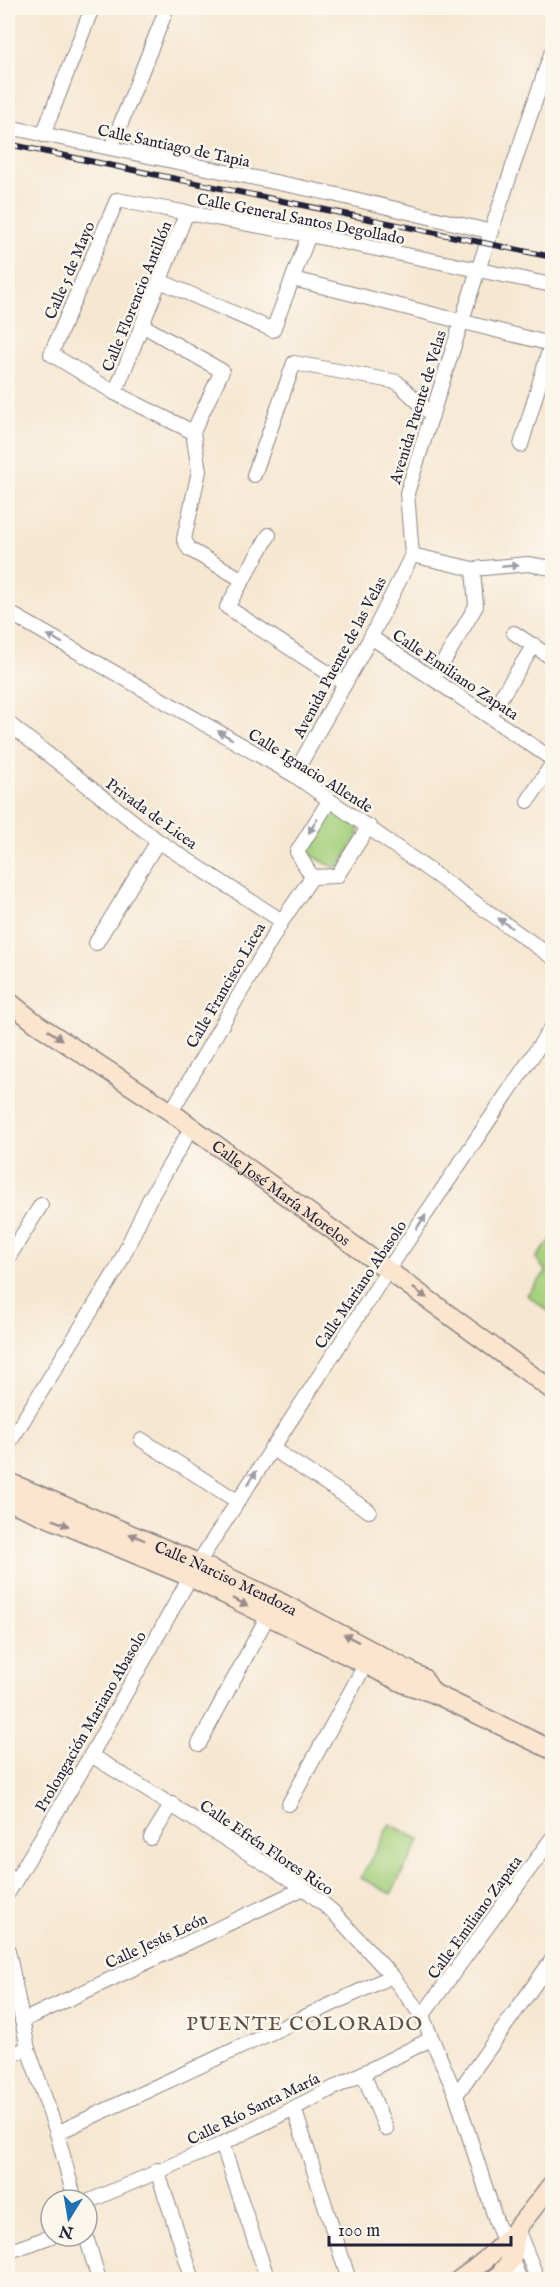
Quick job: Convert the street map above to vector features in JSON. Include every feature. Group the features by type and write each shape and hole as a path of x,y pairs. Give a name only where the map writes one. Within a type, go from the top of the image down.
{"street":[{"path":"43,135 92,8"},
{"path":"111,148 165,13"},
{"name":"Avenida Puente de Velas","path":"412,555 407,493 461,321 552,51"},
{"name":"Calle Santiago de Tapia","path":"8,128 333,194 492,232"},
{"name":"Calle General Santos Degollado","path":"117,200 309,235 552,285"},
{"name":"Calle 5 de Mayo","path":"115,393 51,354 117,200"},
{"name":"Calle Florencio Antillón","path":"115,393 187,212"},
{"path":"160,281 273,330 309,235"},
{"path":"293,279 552,343 521,445"},
{"path":"142,325 222,371 193,432 199,471 184,539 189,549 243,580"},
{"path":"254,475 294,363 398,382 432,416"},
{"path":"115,393 193,432"},
{"path":"269,535 227,607 345,684"},
{"path":"412,555 473,569 528,564 552,568"},
{"name":"Avenida Puente de las Velas","path":"294,775 371,637 412,555"},
{"path":"434,678 476,606 473,569"},
{"name":"Calle Ignacio Allende","path":"8,612 294,775 552,957"},
{"path":"514,633 552,657"},
{"name":"Calle Emiliano Zapata","path":"371,637 552,759"},
{"path":"489,716 534,645"},
{"name":"Privada de Licea","path":"8,723 158,841 282,921"},
{"path":"528,801 552,764"},
{"path":"328,801 297,852 312,877 337,876 369,826"},
{"path":"96,943 158,841"},
{"name":"Calle Francisco Licea","path":"171,1112 282,921 312,877"},
{"name":"Calle José María Morelos","path":"8,1001 38,1024 192,1127 552,1390"},
{"name":"Calle Mariano Abasolo","path":"194,1570 388,1270 552,1027"},
{"path":"8,1445 117,1269 149,1200 192,1127"},
{"path":"8,1258 41,1205"},
{"path":"142,1440 237,1501"},
{"path":"271,1448 369,1511"},
{"name":"Calle Narciso Mendoza","path":"8,1482 272,1607 370,1658 423,1678 433,1693 552,1750"},
{"name":"Calle Narciso Mendoza","path":"8,1501 194,1570"},
{"name":"Prolongación Mariano Abasolo","path":"8,1893 91,1755 194,1570"},
{"path":"199,1744 272,1607"},
{"path":"289,1804 370,1658"},
{"name":"Calle Efrén Flores Rico","path":"91,1755 304,1888 333,1912 392,1976 422,2016 456,2095 498,2224 511,2243"},
{"path":"151,1838 172,1804"},
{"name":"Calle Emiliano Zapata","path":"422,2016 552,1838"},
{"name":"Calle Jesús León","path":"22,2021 304,1888"},
{"path":"8,1950 28,2049 57,2133 72,2188"},
{"path":"456,2095 552,1960"},
{"path":"57,2133 392,1976"},
{"name":"Calle Río Santa María","path":"99,2197 222,2144 431,2039"},
{"path":"8,2055 28,2049"},
{"path":"363,2073 386,2129"},
{"path":"294,2108 349,2280"},
{"path":"222,2144 268,2280"},
{"path":"157,2170 193,2280"},
{"path":"495,2280 511,2243 552,2184"},
{"path":"8,2252 39,2241"},
{"path":"459,2280 511,2243"},
{"path":"511,2243 520,2280"},
{"path":"511,2243 538,2280"},
{"path":"90,2248 99,2280"}],"green space":[{"path":"338,810 359,826 358,835 341,865 332,867 310,854 308,847 330,811"},
{"path":"552,1239 552,1314 527,1295 546,1272 536,1258"},
{"path":"390,1824 420,1840 391,1894 361,1878"}],"railway":[{"path":"8,144 552,257"}],"district":[{"name":"PUENTE COLORADO","path":"305,2023"}]}
